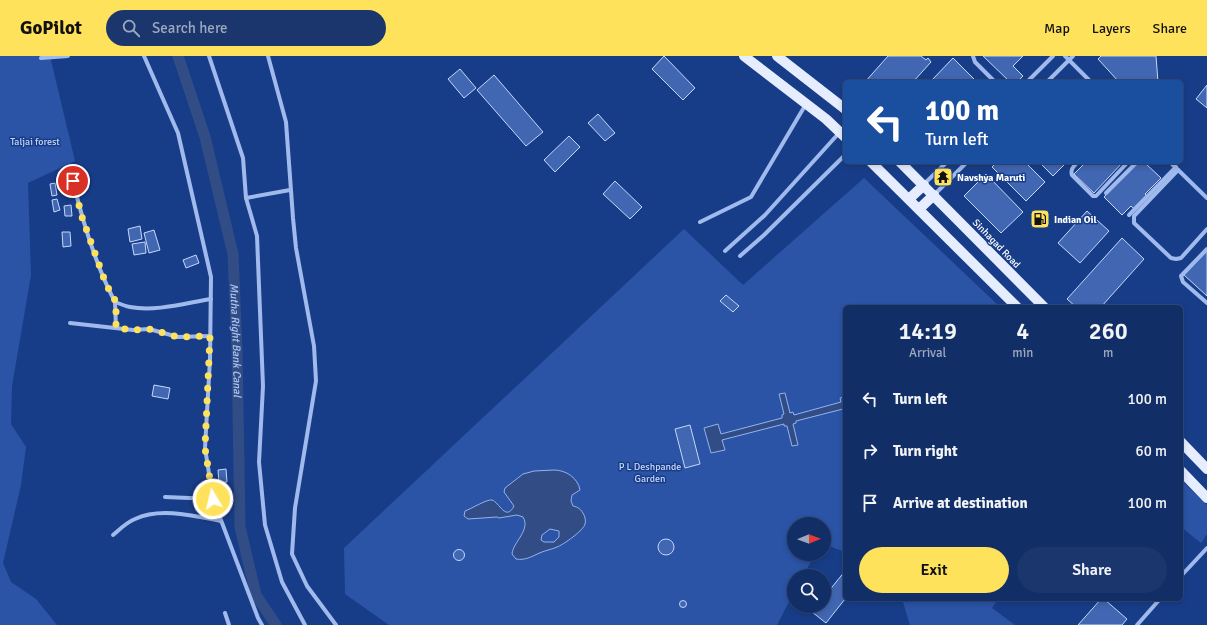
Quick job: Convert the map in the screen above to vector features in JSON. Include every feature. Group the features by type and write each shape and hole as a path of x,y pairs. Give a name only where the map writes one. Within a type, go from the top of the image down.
{"main road":[{"path":"744,56 826,119 842,135"},
{"path":"777,56 843,106"},
{"path":"873,164 1015,305"},
{"name":"Sinhagad Road","path":"902,164 1042,305"},
{"path":"909,199 924,185"},
{"path":"919,209 934,195"},
{"path":"1183,444 1207,469"},
{"path":"1183,473 1207,498"}],"street":[{"path":"41,58 68,56"},
{"path":"144,56 178,133 211,277 205,448 213,499 262,625"},
{"path":"209,56 243,158 246,198 257,236 263,386 259,462 265,524 282,582 305,625"},
{"path":"268,56 286,122 290,190 296,248 314,346 316,381 295,508 292,554 307,586 336,625"},
{"path":"973,56 975,62 993,80"},
{"path":"1029,80 1053,56"},
{"path":"1065,56 1089,80"},
{"path":"1049,80 1073,56"},
{"path":"700,222 752,197 806,104"},
{"path":"726,251 766,215 842,135"},
{"path":"740,256 764,235 843,157"},
{"path":"924,185 945,164"},
{"path":"934,195 965,164"},
{"path":"1076,164 1072,168 1072,175 1093,196 1096,196 1126,164"},
{"path":"1106,193 1135,164"},
{"path":"1172,164 1207,198"},
{"path":"1129,215 1177,169"},
{"path":"1177,169 1134,216 1134,222 1171,258 1176,259 1181,258 1207,229"},
{"path":"73,181 82,217 106,284 116,302 116,328"},
{"path":"246,198 290,190"},
{"path":"1207,249 1181,276 1183,282 1207,303"},
{"path":"116,302 129,307 143,309 168,307 211,299"},
{"path":"70,323 133,330 149,329 178,337 210,336"},
{"path":"165,497 213,499"},
{"path":"112,534 136,518 152,514 169,513 190,515 221,521"},
{"path":"1183,574 1207,548"},
{"path":"1137,625 1158,601"},
{"path":"225,613 229,625"}],"green space":[{"name":"Taljai forest","path":"0,56 50,56 75,161 28,183 31,275 12,386 11,424 26,447 21,485 3,563 11,582 36,599 57,625 0,625"},
{"name":"P L Deshpande Garden","path":"864,178 998,305 843,305 843,551 831,547 831,517 787,517 787,561 811,561 807,569 787,569 787,606 777,625 389,625 345,594 344,548 684,229 743,285"},
{"path":"1183,482 1207,505 1207,534 1201,543 1183,529"},
{"path":"903,601 997,601 992,608 1015,625 910,625"}],"shaded area":[{"path":"785,393 790,413 793,412 794,415 841,402 840,398 843,397 843,409 796,421 796,423 793,424 798,445 792,446 787,426 784,426 784,424 722,440 725,450 711,453 704,428 718,424 721,434 782,418 782,415 784,414 779,394"},
{"path":"558,470 567,473 574,478 580,490 572,495 571,501 573,506 583,513 585,523 584,527 560,546 527,558 516,559 512,554 513,549 525,527 523,517 517,515 499,518 468,519 464,516 465,511 492,500 495,501 505,512 508,512 514,506 504,492 505,488 523,474 534,471","holes":["550,529 559,531 559,537 554,542 544,542 541,540 542,535"]}],"building":[{"path":"664,56 695,88 683,100 652,69"},
{"path":"888,56 921,56 926,60 928,58 931,62 915,80 867,80"},
{"path":"983,56 1023,56 1013,66 1023,76 1019,80 1008,80"},
{"path":"1101,56 1156,56 1158,80 1117,80 1098,59"},
{"path":"953,58 975,80 932,80"},
{"path":"460,69 476,88 464,98 448,79"},
{"path":"494,75 543,132 526,146 477,90"},
{"path":"1207,85 1207,108 1196,99"},
{"path":"598,114 615,133 605,141 588,123"},
{"path":"569,136 580,147 555,172 544,160"},
{"path":"995,164 1027,164 1045,182 1026,201 992,167"},
{"path":"1041,164 1065,164 1053,176"},
{"path":"1084,164 1121,164 1094,193 1074,174"},
{"path":"1137,164 1146,164 1161,178 1145,194 1147,196 1134,209 1131,206 1122,215 1104,197"},
{"path":"986,174 1023,212 1001,233 964,196"},
{"path":"615,181 642,207 630,219 603,194"},
{"path":"55,183 57,195 52,196 50,184"},
{"path":"57,199 60,210 54,212 52,200"},
{"path":"71,205 72,216 65,216 64,206"},
{"path":"1087,211 1109,231 1080,263 1058,243"},
{"path":"140,226 142,239 130,242 128,229"},
{"path":"154,230 160,250 149,253 144,233"},
{"path":"62,232 70,232 71,246 63,247"},
{"path":"1122,238 1144,259 1103,305 1074,305 1067,299"},
{"path":"145,242 146,253 134,255 132,244"},
{"path":"1207,250 1207,296 1184,275"},
{"path":"196,255 199,263 186,268 183,260"},
{"path":"726,295 739,306 733,312 720,301"},
{"path":"154,385 170,388 168,399 152,396"},
{"path":"690,425 700,464 685,468 675,429"},
{"path":"226,469 227,482 219,483 218,470"},
{"path":"666,539 673,544 674,547 669,554 666,555 659,550 658,547 663,540"},
{"path":"457,550 461,550 463,551 463,559 457,560 454,557 454,553"},
{"path":"843,573 843,601 826,623 813,613 831,613 831,588"},
{"path":"683,600 686,601 686,607 683,608 680,607 679,604 680,601"},
{"path":"1099,601 1106,601 1127,619 1122,625 1078,625"}],"waterway":[{"name":"Mutha Right Bank Canal","path":"178,56 205,137 233,254 237,350 240,527 256,595 276,625"}],"place":[{"name":"Navshya Maruti","path":"943,177"},
{"name":"Indian Oil","path":"1040,219"}],"route":[{"path":"73,181 82,217 106,284 116,302 116,328 133,330 149,329 178,337 210,336 205,448 213,499"}]}
